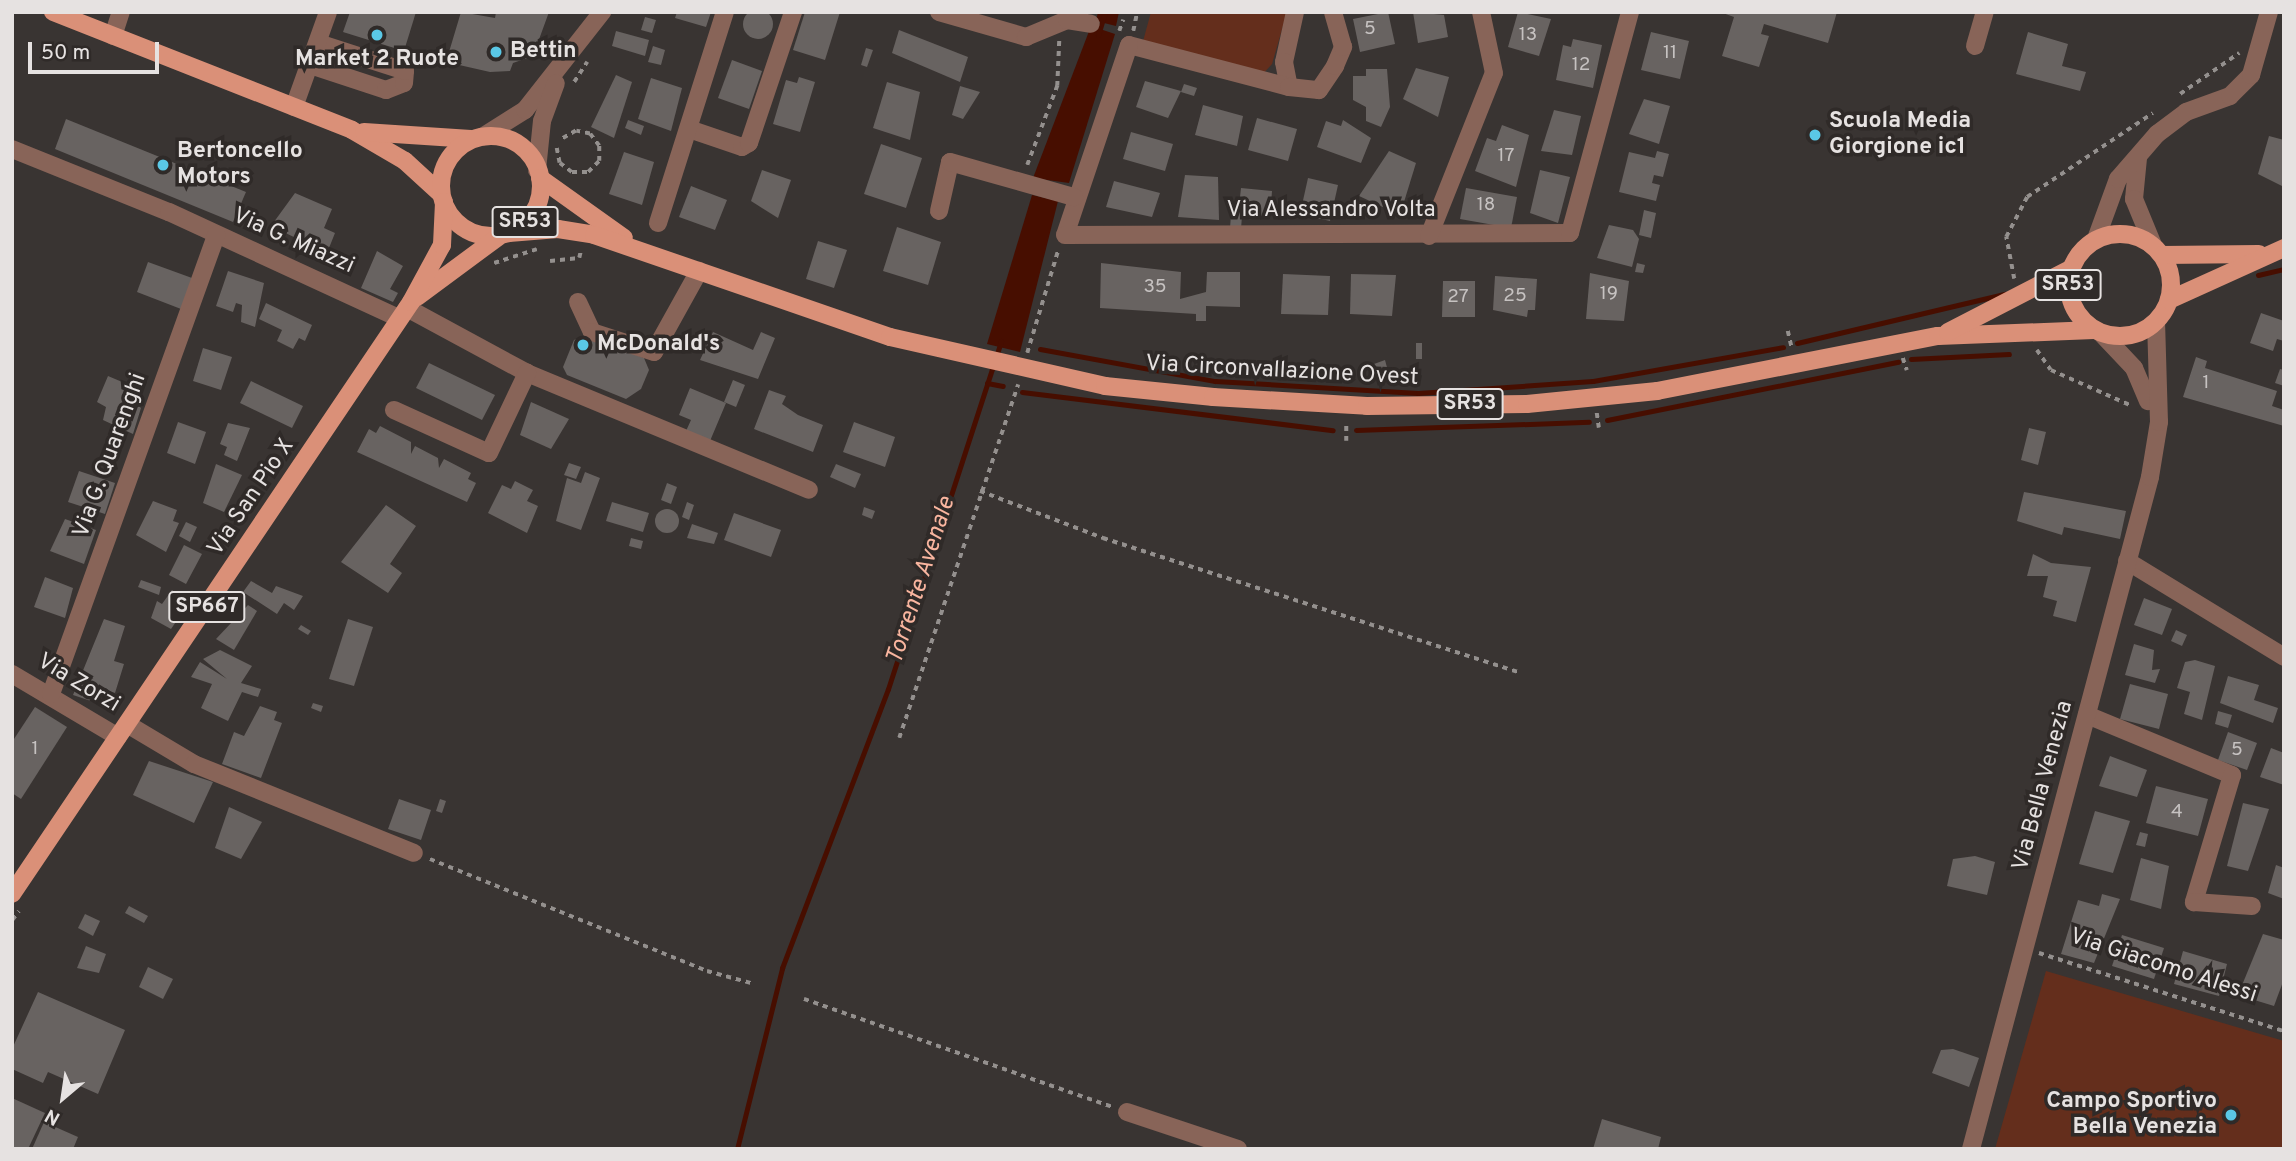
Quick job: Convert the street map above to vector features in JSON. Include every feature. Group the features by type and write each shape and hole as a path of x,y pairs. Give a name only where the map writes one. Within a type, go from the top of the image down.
{"main road":[{"name":"SR53","path":"53,12 352,130 399,157 442,198 468,230 506,234 535,210 539,174 513,142 480,138 428,141 352,130"},
{"path":"442,198 449,159 480,138"},
{"name":"Via Circonvallazione Ovest","path":"539,174 639,247"},
{"name":"Via San Pio X","path":"12,894 405,309 442,245 442,198"},
{"name":"Via Circonvallazione Ovest","path":"506,234 572,230 639,247 842,323 973,358 1018,369 1213,397 1367,405 1527,404 1657,391 1938,336 2097,331 2130,335 2156,322"},
{"name":"SR53","path":"2096,239 2119,233 2158,250 2262,254"},
{"name":"Via San Pio X","path":"405,309 506,234"},
{"name":"Via Circonvallazione Ovest","path":"1938,336 2070,269 2096,239"},
{"name":"SR53","path":"2169,300 2262,254 2284,248"},
{"path":"2156,322 2169,300 2158,250"},
{"name":"SR53","path":"2070,269 2071,303 2097,331"}],"street":[{"path":"113,36 121,12"},
{"path":"293,107 328,12"},
{"path":"480,138 525,110 560,74 602,12"},
{"path":"658,223 725,12"},
{"path":"689,129 742,147 750,143 793,12"},
{"path":"939,12 999,34 1033,36 1067,20 1091,24"},
{"path":"1289,87 1284,62 1295,12"},
{"path":"1065,235 1068,195 1124,38 1289,87 1319,90 1335,66 1343,47 1333,12"},
{"path":"1429,236 1494,74 1481,12"},
{"name":"Via Alessandro Volta","path":"1065,235 1429,236 1570,233 1630,12"},
{"path":"1975,46 1985,12"},
{"path":"2096,239 2118,179 2178,116 2238,90 2255,65 2269,12"},
{"path":"310,65 386,90 404,83 405,71 318,43"},
{"path":"539,174 542,121 560,74"},
{"name":"Via G. Miazzi","path":"12,149 216,235 405,309 527,373 809,490"},
{"path":"2138,158 2134,199 2158,250"},
{"path":"939,211 950,162 1068,195"},
{"name":"Via G. Quarenghi","path":"51,694 216,235"},
{"path":"578,302 592,332 633,350 653,352 688,299 699,271"},
{"name":"Via Bella Venezia","path":"1971,1149 2027,949 2158,434 2156,322"},
{"name":"Via Bella Venezia","path":"2097,331 2143,382 2158,434"},
{"path":"394,410 489,453 527,373"},
{"path":"2127,561 2284,657"},
{"name":"Via Zorzi","path":"12,674 122,731"},
{"path":"2087,715 2232,775 2194,902 2252,906"},
{"path":"122,731 194,764 414,853"},
{"path":"1127,1112 1238,1149"}],"path":[{"path":"1123,20 1124,38"},
{"path":"1029,186 1062,65 1062,46 1047,30"},
{"path":"2170,101 2227,66 2243,49"},
{"path":"568,92 594,50"},
{"path":"2015,283 2006,242 2027,197 2164,105"},
{"path":"556,130 564,167 580,173 595,167 600,149 592,135 578,131 562,138"},
{"path":"899,738 981,491 1041,294 1065,235"},
{"path":"550,261 579,258 582,249 572,245"},
{"path":"489,264 547,248"},
{"path":"2034,343 2051,370 2139,413"},
{"path":"981,491 1103,538 1521,673"},
{"path":"414,853 707,971 751,983"},
{"name":"Via Giacomo Alessi","path":"2027,949 2284,1031"},
{"path":"804,999 1127,1112"}],"shaded area":[{"path":"1098,12 1119,12 1116,26 1096,21"},
{"path":"1151,12 1287,12 1272,64 1261,76 1142,45"},
{"path":"1091,26 1115,34 1069,183 1033,178"},
{"path":"1032,195 1058,201 1020,352 987,344"},
{"path":"2046,971 2284,1041 2284,1149 1995,1149"}],"building":[{"path":"758,9 769,13 773,24 769,35 758,39 747,35 743,24 747,13"},
{"path":"350,12 416,12 404,51 343,32"},
{"path":"461,12 495,18 496,12 549,12 533,56 513,63 510,71 490,72 446,62"},
{"path":"677,12 711,12 706,27 675,18"},
{"path":"805,12 840,12 825,60 793,50"},
{"path":"1388,12 1395,44 1360,52 1353,19"},
{"path":"1413,12 1444,15 1448,37 1418,43"},
{"path":"1518,12 1551,19 1539,56 1508,47"},
{"path":"1720,12 1837,12 1828,43 1764,24 1761,34 1769,36 1759,67 1722,56 1734,17"},
{"path":"645,17 656,20 652,33 641,30"},
{"path":"899,30 968,57 960,82 892,53"},
{"path":"616,31 649,40 645,56 612,46"},
{"path":"1651,32 1689,41 1680,79 1641,70"},
{"path":"2028,32 2068,44 2062,66 2086,72 2080,91 2016,74"},
{"path":"1573,39 1602,45 1593,88 1556,80 1563,45 1571,47"},
{"path":"653,46 665,50 661,65 648,62"},
{"path":"866,48 873,50 867,67 861,65"},
{"path":"732,60 762,71 749,109 718,98"},
{"path":"1416,68 1449,77 1438,117 1403,99"},
{"path":"1366,69 1387,69 1390,107 1381,127 1366,121 1366,107 1353,100 1353,76 1366,76"},
{"path":"616,75 632,82 614,138 591,127"},
{"path":"799,77 815,82 800,132 773,124 786,80 797,83"},
{"path":"651,78 682,88 671,131 638,119"},
{"path":"1145,81 1181,91 1168,118 1136,107"},
{"path":"887,82 920,92 910,140 873,128"},
{"path":"1184,84 1197,88 1194,96 1181,92"},
{"path":"960,86 980,92 963,119 952,115"},
{"path":"1644,99 1670,106 1659,144 1629,134"},
{"path":"1203,105 1243,116 1237,146 1195,135"},
{"path":"1554,110 1581,116 1572,155 1541,151"},
{"path":"1257,118 1297,129 1288,161 1248,150"},
{"path":"66,119 246,192 233,222 55,149"},
{"path":"628,120 644,126 641,135 625,128"},
{"path":"1343,120 1371,138 1361,163 1317,147 1326,121 1341,126"},
{"path":"1502,125 1529,135 1516,187 1475,171 1487,138 1496,141"},
{"path":"1131,132 1173,144 1165,171 1123,159"},
{"path":"2269,136 2284,140 2284,187 2258,174"},
{"path":"881,144 922,158 906,208 864,194"},
{"path":"1389,151 1416,163 1400,215 1359,196"},
{"path":"1657,151 1669,154 1663,177 1654,175 1652,183 1660,185 1656,201 1619,192 1629,152 1655,158"},
{"path":"624,152 654,162 642,205 609,194"},
{"path":"762,170 791,180 778,218 751,201"},
{"path":"1540,170 1570,177 1558,223 1530,213"},
{"path":"1185,175 1218,177 1219,220 1178,217"},
{"path":"1308,178 1338,185 1330,221 1300,214"},
{"path":"1114,181 1160,193 1152,217 1106,207"},
{"path":"691,186 727,200 715,230 679,217"},
{"path":"1241,188 1272,191 1270,218 1242,216 1241,229 1230,228 1231,215 1238,215"},
{"path":"1466,188 1517,197 1511,228 1460,219"},
{"path":"295,193 332,209 324,228 335,233 327,253 271,226"},
{"path":"1644,210 1656,213 1651,238 1639,235"},
{"path":"1609,225 1633,230 1639,239 1632,267 1597,258"},
{"path":"897,227 941,242 928,285 883,271"},
{"path":"818,241 847,250 834,288 806,279"},
{"path":"377,251 403,266 390,289 398,293 393,302 361,288"},
{"path":"148,262 192,278 181,309 137,292"},
{"path":"1101,263 1181,272 1180,299 1206,292 1207,272 1240,272 1240,307 1206,306 1206,321 1196,321 1196,314 1100,308"},
{"path":"1637,263 1645,265 1643,273 1635,272"},
{"path":"228,271 264,283 255,327 241,322 242,305 236,303 233,312 216,306"},
{"path":"1590,273 1629,281 1624,321 1586,319"},
{"path":"1283,274 1330,276 1328,315 1281,314"},
{"path":"1351,274 1396,275 1392,316 1350,314"},
{"path":"1495,276 1537,279 1535,310 1528,310 1527,317 1493,310"},
{"path":"1443,281 1475,281 1475,317 1442,317"},
{"path":"266,303 312,325 305,341 299,338 293,349 277,341 282,330 259,319"},
{"path":"2261,313 2284,321 2284,341 2277,339 2273,351 2250,343"},
{"path":"713,332 753,350 761,332 775,338 758,379 700,360"},
{"path":"586,335 644,358 649,370 641,389 626,399 567,375 563,367 574,340"},
{"path":"1416,343 1422,343 1422,359 1416,359"},
{"path":"203,348 232,357 221,390 193,381"},
{"path":"2196,357 2207,361 2205,368 2277,391 2272,406 2284,410 2284,426 2183,397"},
{"path":"1385,360 1389,375 1378,379 1374,364"},
{"path":"429,363 495,395 482,420 416,388"},
{"path":"2280,369 2284,370 2284,386 2275,383"},
{"path":"108,376 134,387 131,400 141,408 133,434 103,420 106,407 97,402"},
{"path":"733,380 745,385 736,407 724,402"},
{"path":"251,381 303,406 292,428 240,403"},
{"path":"690,388 726,403 710,441 686,431 691,420 679,415"},
{"path":"769,390 786,396 782,404 798,415 823,425 813,452 754,429"},
{"path":"531,402 569,419 551,449 520,435"},
{"path":"178,422 206,432 195,464 167,453"},
{"path":"854,422 895,437 885,467 843,452"},
{"path":"228,423 250,428 237,461 224,455 227,447 220,444"},
{"path":"380,426 411,442 411,454 415,446 438,458 439,468 444,459 471,473 468,479 476,483 467,502 357,452 369,429 376,433"},
{"path":"2029,428 2046,432 2038,465 2021,460"},
{"path":"569,463 581,467 576,479 564,475"},
{"path":"216,464 242,475 224,512 203,503"},
{"path":"836,464 861,474 855,488 830,477"},
{"path":"79,471 115,483 105,514 68,502"},
{"path":"585,472 600,478 581,530 556,521 567,478 581,483"},
{"path":"515,481 533,490 527,501 538,506 527,533 488,513 502,485 511,489"},
{"path":"667,483 677,487 671,504 661,500"},
{"path":"2024,492 2126,511 2120,539 2064,527 2062,535 2017,521"},
{"path":"153,501 177,510 173,521 179,523 166,552 136,535"},
{"path":"612,502 649,513 643,532 606,521"},
{"path":"687,502 694,505 689,520 682,517"},
{"path":"386,505 416,526 390,564 402,573 388,593 341,562"},
{"path":"864,507 875,511 872,519 862,515"},
{"path":"667,509 678,516 679,521 672,532 667,533 656,526 655,521 662,510"},
{"path":"734,513 781,530 771,557 724,540"},
{"path":"65,519 96,530 84,564 50,551"},
{"path":"186,522 197,527 190,542 179,536"},
{"path":"692,524 718,533 714,544 687,538"},
{"path":"631,538 643,541 641,549 629,546"},
{"path":"184,545 202,554 186,584 169,575"},
{"path":"2033,554 2051,563 2091,567 2076,622 2053,616 2057,601 2043,597 2048,576 2027,576"},
{"path":"45,577 73,588 65,618 34,607"},
{"path":"141,580 161,587 159,595 138,587"},
{"path":"251,581 272,593 276,586 303,596 294,610 284,603 277,614 243,592"},
{"path":"172,590 189,603 171,629 151,618 157,601 162,604"},
{"path":"2144,598 2172,609 2162,635 2134,625"},
{"path":"248,605 257,611 234,650 216,639"},
{"path":"104,619 125,626 114,661 124,664 115,693 99,687 94,702 73,695"},
{"path":"348,619 373,627 354,686 329,679"},
{"path":"301,625 311,631 308,635 298,629"},
{"path":"2176,630 2187,635 2182,646 2171,641"},
{"path":"2134,644 2154,650 2152,670 2160,669 2155,683 2125,675"},
{"path":"220,650 252,666 241,683 261,689 258,697 242,692 228,721 201,708 212,684 191,677 200,662 227,679 203,659"},
{"path":"2195,660 2215,666 2202,720 2184,714 2190,692 2177,688 2185,662"},
{"path":"2228,676 2259,685 2254,700 2278,708 2273,723 2220,703"},
{"path":"2130,684 2168,694 2159,729 2120,719"},
{"path":"313,703 323,706 321,712 311,708"},
{"path":"260,706 277,712 274,720 282,723 261,778 222,764 234,732 244,736"},
{"path":"35,707 67,727 21,799 12,793 12,742"},
{"path":"2218,711 2232,715 2228,728 2215,724"},
{"path":"2228,732 2257,743 2247,770 2218,760"},
{"path":"2271,748 2284,753 2284,785 2260,777"},
{"path":"2110,756 2147,770 2137,797 2099,786"},
{"path":"149,761 213,782 194,823 133,795"},
{"path":"2156,786 2208,799 2198,836 2146,823"},
{"path":"399,799 431,810 421,840 388,829"},
{"path":"440,799 446,801 442,813 436,811"},
{"path":"2243,803 2269,809 2248,871 2227,866"},
{"path":"229,807 262,822 241,859 215,848"},
{"path":"2095,811 2130,821 2113,873 2079,864"},
{"path":"2140,832 2148,834 2145,847 2136,845"},
{"path":"1975,856 1995,862 1987,895 1947,886 1953,859"},
{"path":"2141,858 2169,866 2161,909 2130,900"},
{"path":"2276,865 2284,868 2284,899 2268,893"},
{"path":"2102,894 2120,899 2094,963 2061,954 2078,900 2099,906"},
{"path":"129,906 148,916 144,923 125,913"},
{"path":"85,914 100,921 93,936 78,928"},
{"path":"2263,934 2284,940 2284,979 2274,1006 2238,995"},
{"path":"2122,935 2164,948 2154,979 2112,966"},
{"path":"86,946 106,954 99,973 77,968"},
{"path":"2183,951 2227,964 2219,996 2174,984"},
{"path":"148,967 173,979 163,999 139,987"},
{"path":"38,992 125,1030 98,1094 48,1072 43,1083 12,1069 12,1049"},
{"path":"1953,1049 1979,1058 1969,1087 1932,1073 1941,1050"},
{"path":"12,1098 45,1113 28,1149 12,1149"},
{"path":"1602,1119 1661,1137 1658,1149 1593,1149"},
{"path":"44,1122 78,1137 73,1149 32,1149"}],"waterway":[{"name":"Torrente Avenale","path":"1098,35 1105,12"},
{"path":"2258,275 2284,269"},
{"path":"1797,343 2005,294"},
{"name":"Torrente Avenale","path":"737,1149 782,968 888,689 1001,341"},
{"path":"1040,349 1215,381 1418,393 1593,381 1783,347"},
{"path":"1911,359 2009,354"},
{"path":"1607,420 1898,362"},
{"path":"987,383 1003,386"},
{"path":"1022,392 1333,430"},
{"path":"1356,430 1589,422"}],"place":[{"name":"Market 2 Ruote","path":"377,35"},
{"name":"Bettin","path":"496,52"},
{"name":"Scuola Media Giorgione ic1","path":"1815,135"},
{"name":"Bertoncello Motors","path":"163,165"},
{"name":"McDonald's","path":"583,345"},
{"name":"Campo Sportivo Bella Venezia","path":"2231,1115"}]}
